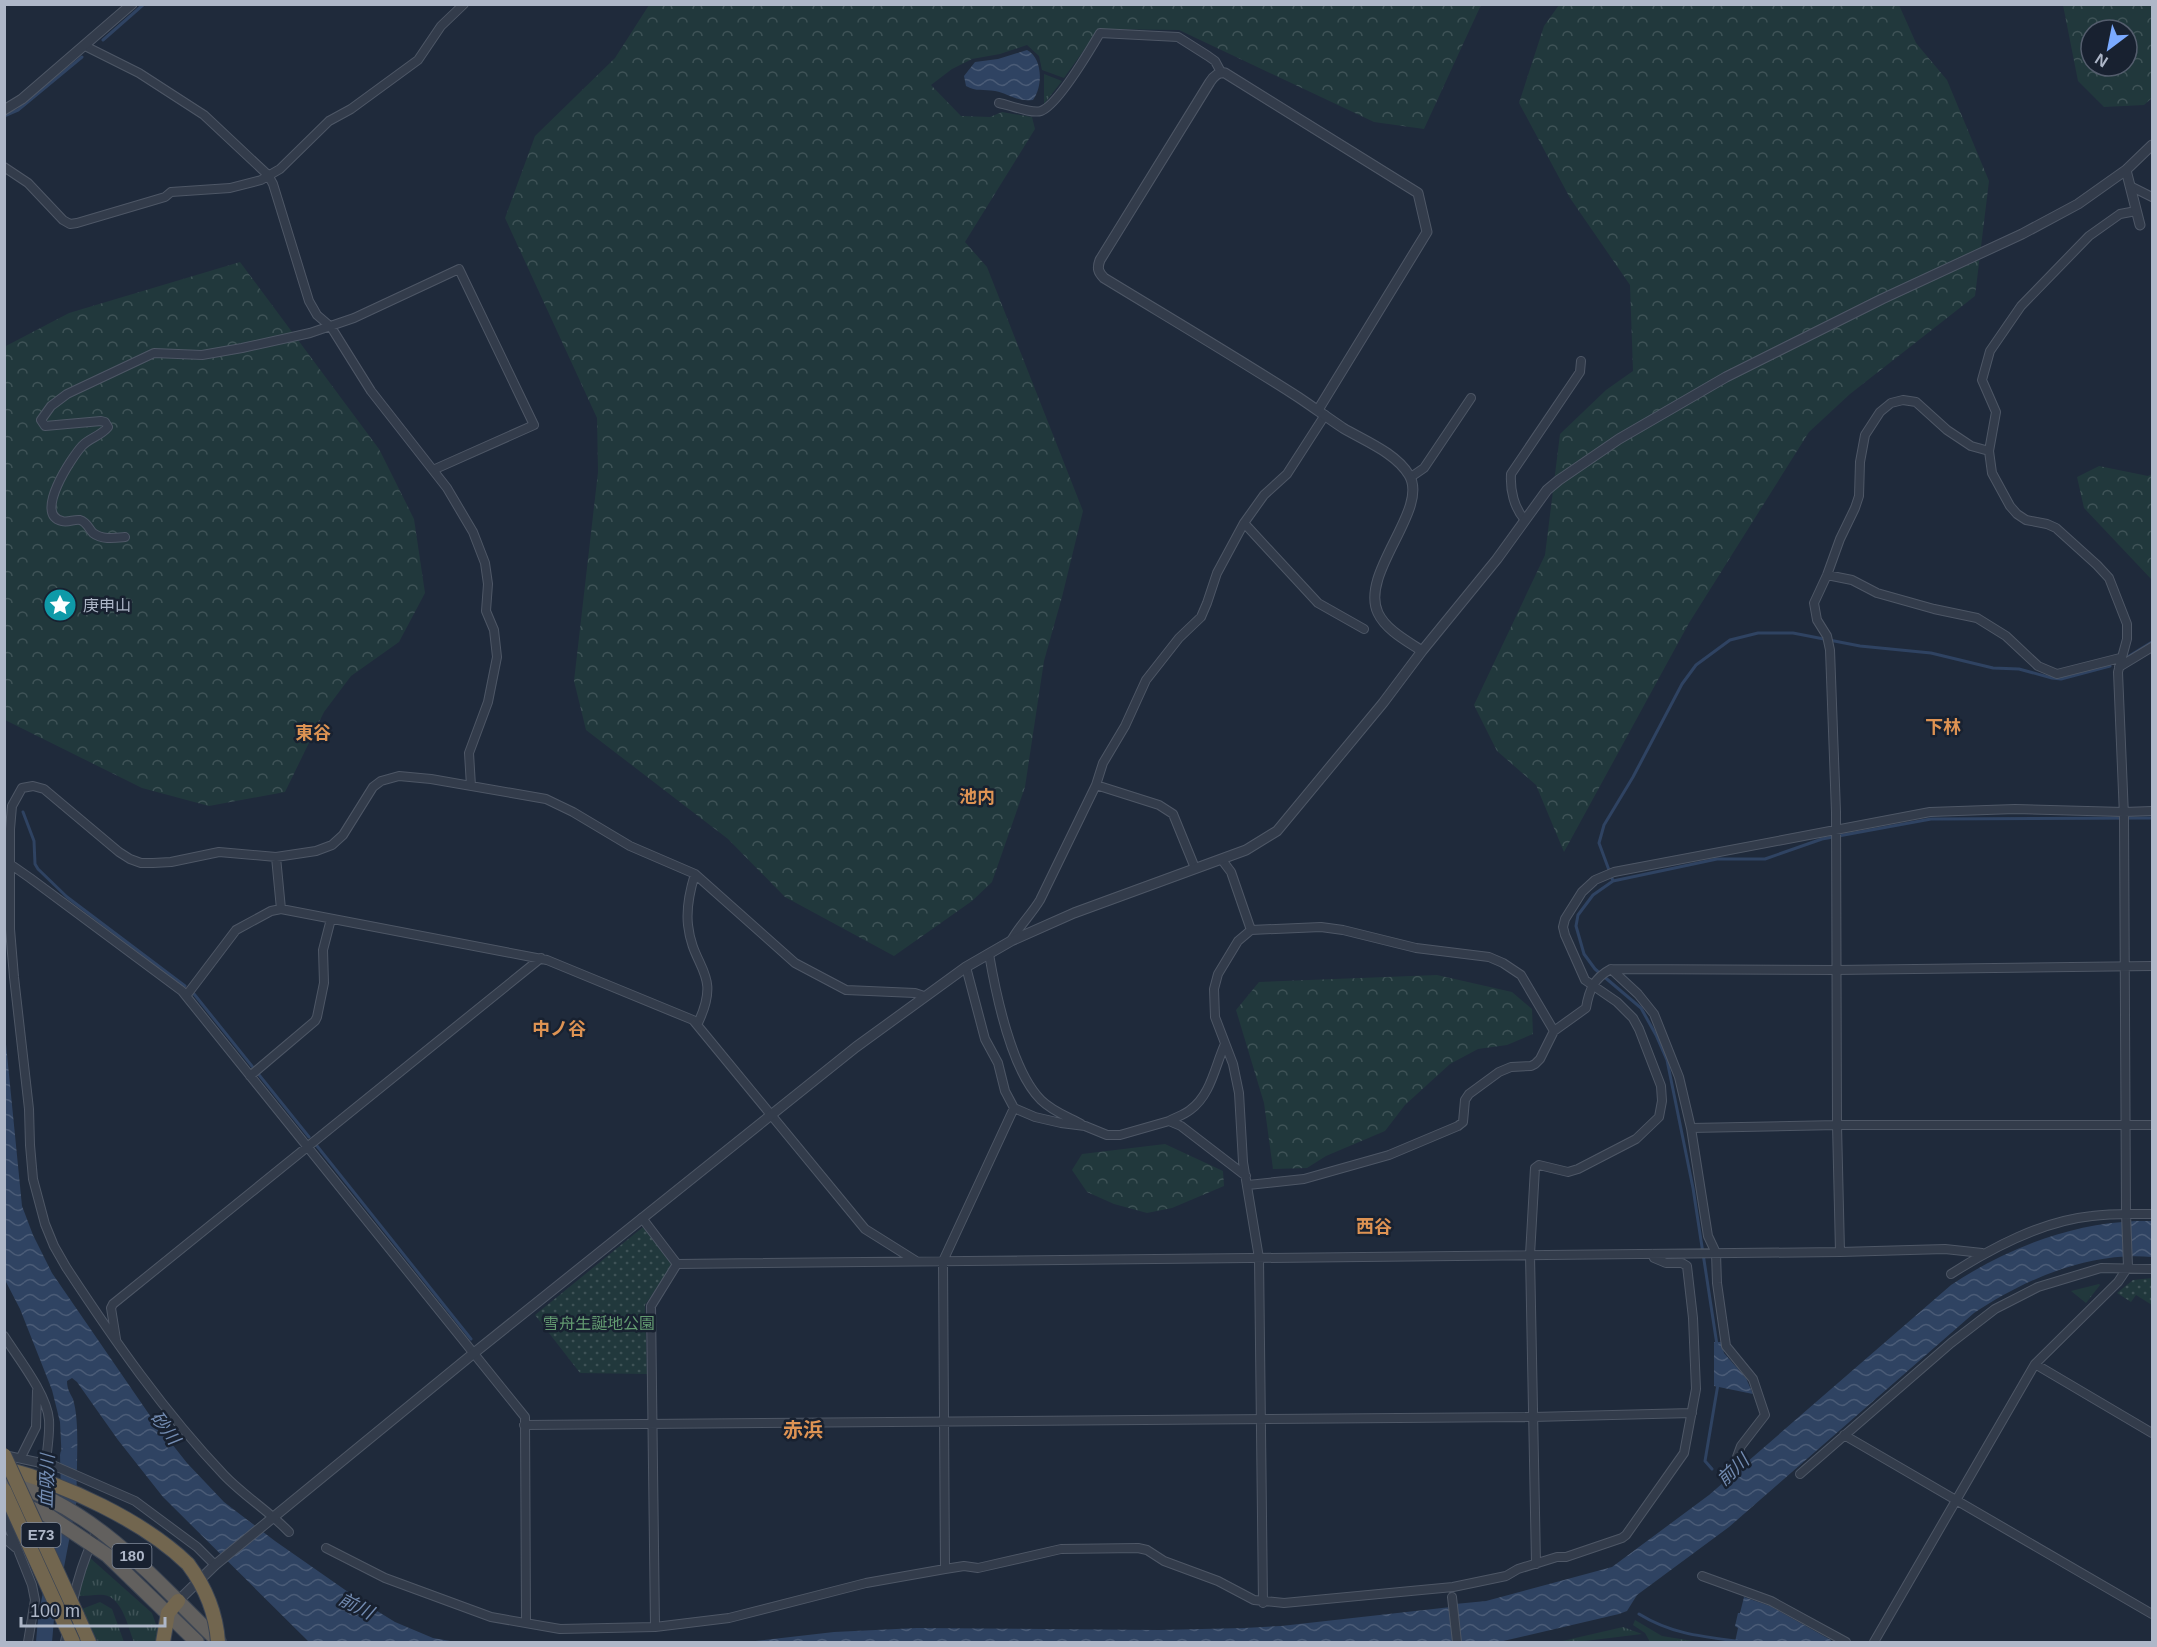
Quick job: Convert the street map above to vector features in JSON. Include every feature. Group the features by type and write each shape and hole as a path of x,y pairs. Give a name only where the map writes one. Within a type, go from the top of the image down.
{"highway":[{"name":"E73","path":"4,1455 77,1615 82,1641"},
{"path":"4,1468 52,1483 86,1498 169,1547 188,1564 203,1585 209,1597 219,1642"},
{"name":"180","path":"4,1482 51,1500 98,1529 135,1558 219,1642"},
{"name":"E73","path":"4,1490 82,1641"},
{"name":"180","path":"4,1497 49,1516 91,1543 128,1573 196,1642"},
{"path":"163,1642 178,1601"},
{"path":"171,1617 171,1642"}],"street":[{"path":"4,110 22,99 132,4"},
{"path":"4,166 28,183 63,220 70,224 165,197 171,192 230,188 261,180 280,169 329,121 351,109 418,60 441,26 464,4"},
{"path":"999,103 1037,112 1044,110 1062,90 1100,33 1178,37 1208,56 1221,72 1418,193 1427,232 1287,474 1280,483 1264,495 1244,523 1221,565 1201,617 1179,638 1146,680 1125,726 1103,763 1096,785 1040,900 1011,942"},
{"path":"85,46 139,73 196,109 268,175 273,184 309,301 317,315 331,327 371,391 433,470 473,532 485,563 488,584 486,611 492,623 496,657 492,688 469,753 471,786"},
{"path":"1221,72 1212,78 1106,250 1097,267 1098,272 1104,278 1321,412 1402,466 1411,477 1413,494 1376,585 1374,599 1382,620 1422,651"},
{"path":"178,1601 216,1564 474,1353 924,996 966,967 1011,942 1074,913 1246,850 1277,831 1383,704 1422,651 1497,559 1547,490 1558,480 1619,439 1726,377 2050,220 2126,170 2152,145"},
{"path":"2126,170 2140,225"},
{"path":"2130,186 2152,197"},
{"path":"1874,1642 2035,1365 2118,1282 2128,1264 2124,817 2119,667 2127,639 2127,624 2109,578 2055,528 2026,520 2017,514 1992,473 1989,451 1996,412 1982,380 1990,351 2021,306 2089,236 2120,214 2136,211"},
{"path":"125,537 113,539 102,537 79,519 61,521 55,518 50,504 58,486 83,444 108,427 105,422 101,421 45,426 41,420 51,406 67,394 154,353 202,355 331,327 459,269 534,425 433,470"},
{"path":"1525,520 1520,514 1510,487 1511,474 1580,372 1581,361"},
{"path":"1411,477 1424,468 1471,398"},
{"path":"1839,1252 1836,835 1830,650 1817,621 1814,603 1859,496 1860,462 1866,435 1880,412 1891,403 1903,400 1916,402 1947,430 1971,446 1989,451"},
{"path":"1244,523 1318,603 1364,628"},
{"path":"1827,575 1852,580 1877,593 1977,618 2006,636 2038,666 2056,674 2120,658"},
{"path":"2119,667 2152,647"},
{"path":"289,1532 240,1492 158,1399 89,1303 54,1246 33,1179 29,1109 10,929 7,865 12,806 22,788 33,786 44,789 119,852 141,863 171,862 230,852 276,857 316,851 332,845 349,827 373,787 399,776 431,779 546,800 573,812 630,846 695,874 795,963 836,986 846,990 915,993 924,996"},
{"path":"1096,785 1159,806 1173,814 1195,868"},
{"path":"1536,1564 1530,1255 1535,1168 1539,1165 1568,1172 1636,1139 1659,1117 1662,1101 1661,1086 1640,1029 1633,1018 1617,1002 1595,983 1586,980 1565,935 1563,927 1565,919 1582,891 1595,880 1611,874 1836,835 1930,812 2015,809 2124,817 2152,811"},
{"path":"276,857 281,909"},
{"path":"1222,860 1231,872 1251,930"},
{"path":"7,865 186,996 254,1073 308,1148 525,1417 526,1623"},
{"path":"695,874 690,893 688,926 693,948 707,979 708,991 705,1008 698,1023"},
{"path":"186,996 236,930 271,911 281,909 541,958 698,1023 771,1116 865,1229 917,1262"},
{"path":"254,1073 315,1022 324,983 323,950 332,919"},
{"path":"1263,1602 1259,1258 1243,1162 1239,1093 1233,1064 1215,1017 1214,989 1218,974 1238,941 1251,930 1321,927 1343,930 1416,948 1489,957 1503,963 1521,975 1554,1031"},
{"path":"989,954 1005,1027 1033,1091 1043,1102 1085,1126 1107,1135 1120,1135 1169,1121 1189,1111 1199,1102 1207,1089 1225,1044"},
{"path":"117,1340 111,1308 113,1304 541,958"},
{"path":"1169,1121 1181,1126 1247,1180 1305,1179 1389,1155 1458,1126 1462,1122 1465,1100 1469,1094 1499,1072 1511,1067 1535,1064 1540,1059 1554,1031 1586,1008 1589,992 1609,970 2152,966"},
{"path":"966,967 985,1039 998,1063 1005,1091 1014,1108 1035,1117 1085,1126"},
{"path":"1609,970 1638,994 1654,1014 1678,1077 1691,1128 1726,1346 1753,1379 1765,1415 1741,1446 1737,1457"},
{"path":"945,1569 943,1261 1014,1108"},
{"path":"1691,1128 1837,1125 2152,1125"},
{"path":"1951,1274 1982,1253 2053,1224 2090,1216 2152,1214"},
{"path":"642,1218 677,1264"},
{"path":"677,1264 1945,1250 1982,1253"},
{"path":"326,1548 385,1578 490,1617 560,1629 655,1627 729,1618 866,1583 964,1566 978,1568 1061,1549 1137,1548 1147,1550 1164,1561 1218,1581 1254,1600 1263,1602 1284,1603 1337,1599 1453,1587 1506,1576 1518,1569 1557,1557 1566,1557 1622,1538 1681,1458 1696,1389 1693,1318 1687,1266 1682,1263 1666,1263 1654,1258 1652,1254"},
{"path":"655,1627 651,1306 677,1264"},
{"path":"1800,1474 1951,1343 1995,1309 2038,1287 2101,1268 2128,1264 2152,1269"},
{"path":"4,1336 37,1389 49,1419 46,1463"},
{"path":"2035,1365 2152,1433"},
{"path":"22,1455 36,1426 37,1389"},
{"path":"524,1425 1533,1417 1692,1413"},
{"path":"1844,1435 2152,1614"},
{"path":"4,1455 55,1466 135,1501 216,1564"},
{"path":"4,1515 32,1585 35,1600 28,1642"},
{"path":"65,1642 75,1587 98,1529"},
{"path":"4,1538 17,1549"},
{"path":"1702,1576 1771,1601 1846,1642"},
{"path":"1453,1599 1457,1642"}],"green space":[{"path":"649,5 1481,5 1424,129 1374,122 1179,30 1099,29 1064,78 1042,70 1039,56 1027,45 1000,54 972,59 952,69 931,85 961,116 990,117 1002,112 1032,117 1035,129 965,242 987,267 1083,511 1044,661 1025,787 992,882 972,901 894,956 785,897 728,839 586,730 574,681 598,472 597,418 505,218 535,136 615,58"},
{"path":"1559,5 1899,5 1916,43 1947,80 1989,181 1975,296 1850,394 1809,432 1689,623 1564,852 1536,785 1497,751 1474,705 1545,555 1560,434 1606,390 1633,371 1630,285 1570,198 1519,103 1544,26"},
{"path":"2063,5 2152,5 2152,98 2144,105 2104,107 2078,81"},
{"path":"1044,74 1062,81 1044,104"},
{"path":"240,262 379,449 414,519 425,593 399,642 351,676 324,712 285,792 209,806 142,788 5,720 4,347 69,313"},
{"path":"2099,466 2148,476 2152,474 2152,580 2084,508 2077,477"},
{"path":"1437,975 1512,992 1532,1009 1533,1034 1507,1045 1478,1049 1450,1064 1405,1105 1385,1131 1326,1156 1307,1168 1273,1169 1264,1103 1236,1010 1259,982"},
{"path":"1165,1144 1223,1171 1224,1186 1172,1208 1147,1213 1114,1204 1087,1192 1072,1170 1082,1154"},
{"name":"雪舟生誕地公園","path":"643,1227 672,1265 645,1305 647,1374 580,1373 535,1315"},
{"path":"2152,1278 2152,1305 2136,1295 2131,1302 2117,1293 2133,1280"},
{"path":"2099,1284 2086,1303 2071,1291"},
{"path":"89,1557 152,1613 158,1630 156,1642 134,1642 120,1607 110,1597 80,1596 77,1593"},
{"path":"100,1602 112,1609 124,1642 98,1642 82,1609"},
{"path":"1635,1620 1662,1636 1699,1642 1650,1642 1645,1633 1633,1625"},
{"path":"1623,1627 1642,1634 1577,1642 1558,1642"}],"water":[{"path":"1027,50 1036,59 1040,73 1039,88 1033,100 1022,100 995,91 977,90 966,86 964,76 975,62 998,59"},
{"name":"前川","path":"4,1024 22,1206 33,1235 52,1273 153,1420 187,1463 224,1502 275,1541 395,1622 433,1638 456,1642 309,1642 163,1497 72,1378 67,1381 67,1384 76,1416 77,1470 62,1463 60,1422 52,1390 20,1309 5,1280"},
{"path":"2152,1221 2152,1257 2105,1258 2059,1270 2015,1289 1974,1313 1729,1527 1637,1595 1627,1611 1619,1614 1499,1642 747,1642 834,1632 917,1628 1159,1630 1281,1626 1486,1601 1612,1567 1709,1495 1951,1285 1994,1260 2039,1240 2087,1227"},
{"path":"1714,1342 1721,1342 1724,1353 1746,1378 1753,1394 1714,1386"},
{"path":"1744,1597 1770,1606 1831,1640 1830,1642 1735,1642 1738,1628 1735,1626"}],"waterway":[{"path":"103,40 144,4"},
{"path":"4,116 18,110 82,57"},
{"path":"1613,881 1599,843 1604,825 1633,777 1682,684 1696,665 1730,640 1758,633 1793,633 1860,646 1931,653 1993,668 2019,669 2061,679 2110,666"},
{"path":"2126,658 2152,642"},
{"path":"23,812 34,841 35,864 38,869 67,897 185,986"},
{"path":"1717,1345 1693,1188 1667,1060 1641,1008 1595,969 1584,954 1576,926 1578,915 1593,895 1613,881 1717,859 1765,859 1822,839 1931,819 2152,818"},
{"path":"194,994 309,1137"},
{"path":"317,1146 471,1339"},
{"name":"前川","path":"1712,1469 1705,1461 1718,1384"},
{"name":"血吸川","path":"44,1642 46,1619 69,1498 68,1455"},
{"path":"1639,1614 1677,1631 1744,1642"}],"place":[{"name":"庚申山","path":"60,605"}],"district":[{"name":"下林","path":"1943,727"},
{"name":"東谷","path":"313,733"},
{"name":"池内","path":"977,797"},
{"name":"中ノ谷","path":"559,1029"},
{"name":"西谷","path":"1374,1227"},
{"name":"赤浜","path":"803,1430"}],"water label":[{"name":"砂川","path":"165,1428"}]}
